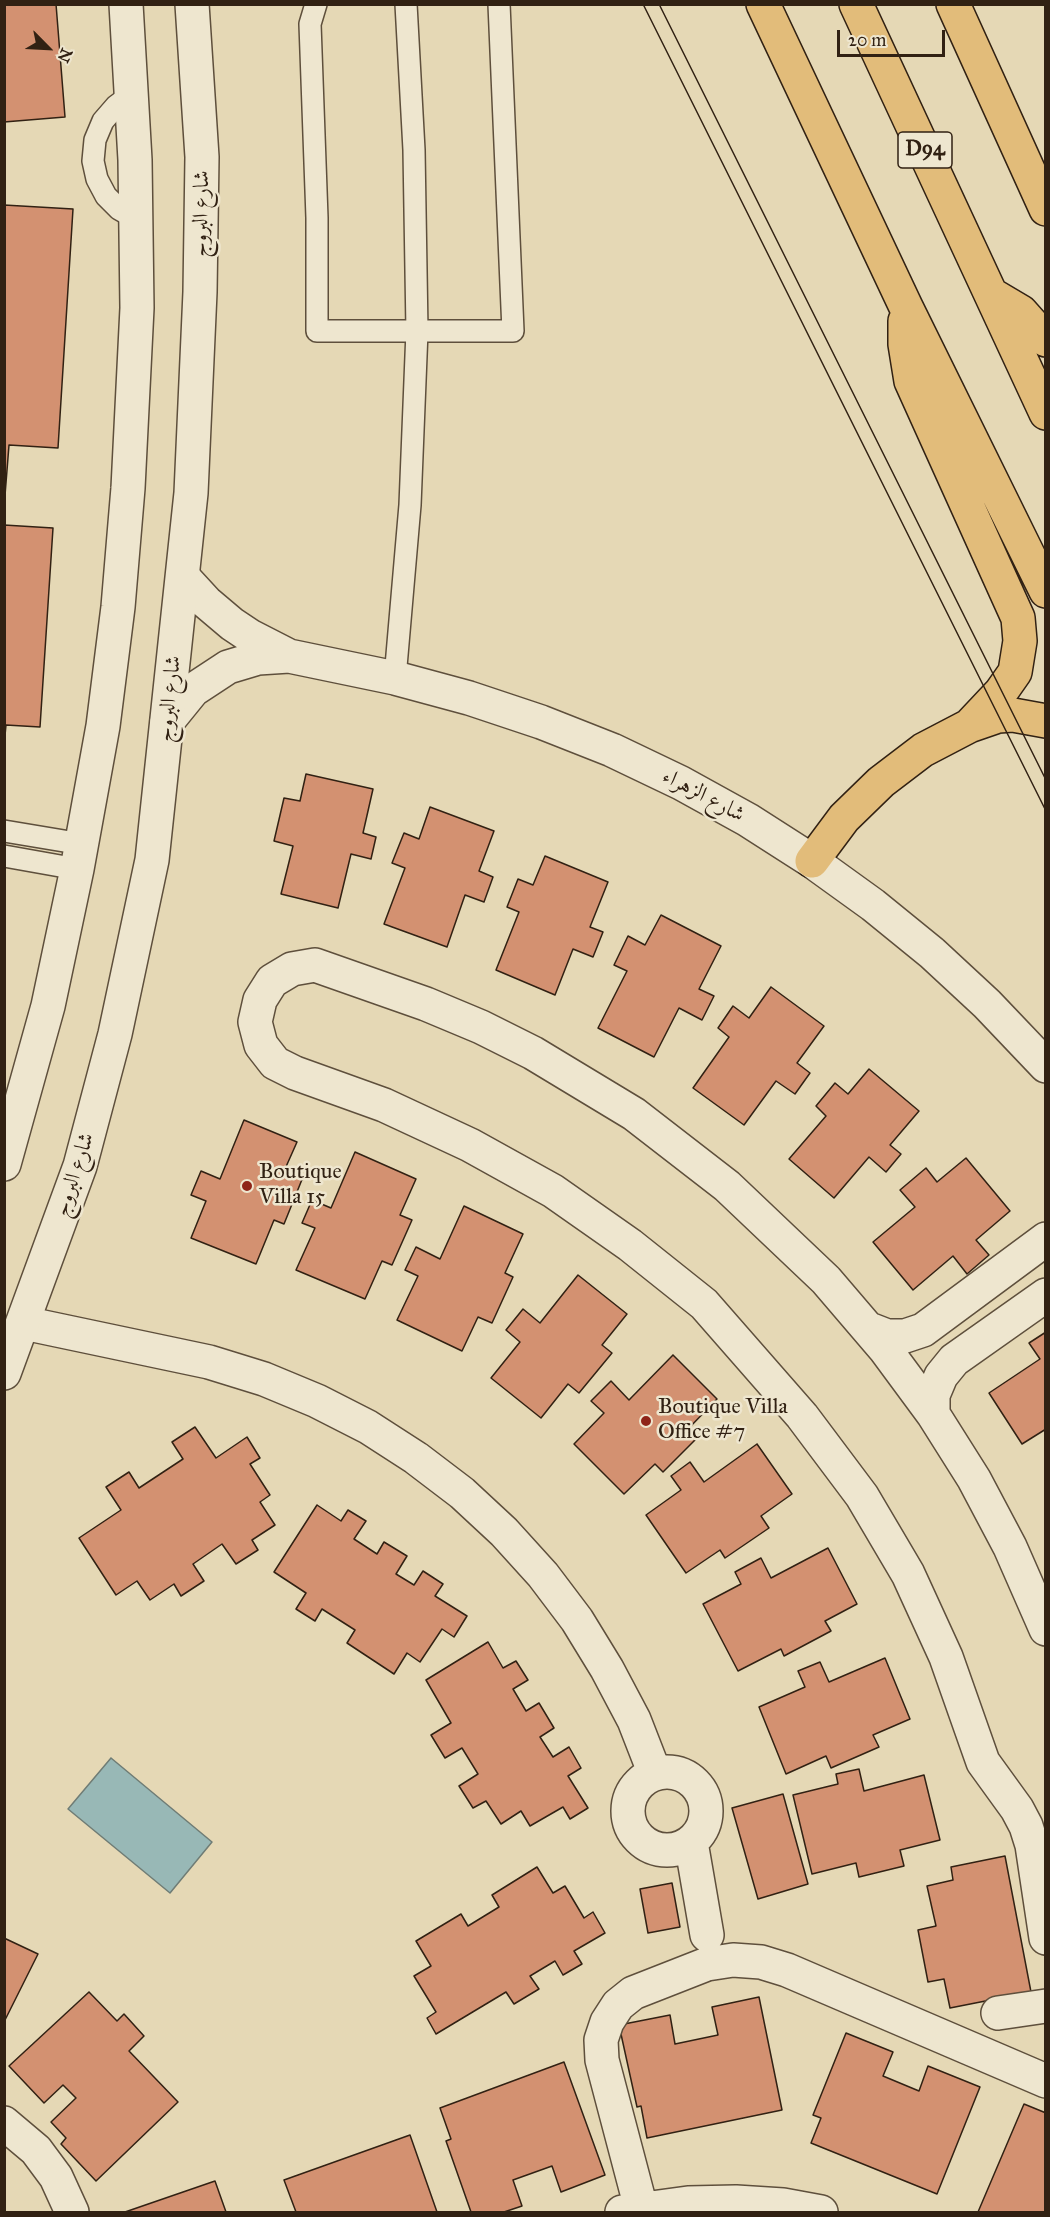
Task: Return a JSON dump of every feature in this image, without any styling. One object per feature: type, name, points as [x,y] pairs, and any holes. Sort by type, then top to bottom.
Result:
[{"type":"main road","points":[[763,4],[906,307],[1046,591]]},
{"type":"main road","name":"D94","points":[[856,4],[994,296],[1046,412]]},
{"type":"main road","points":[[953,4],[1046,209]]},
{"type":"main road","points":[[994,296],[1021,312],[1046,340]]},
{"type":"main road","points":[[906,307],[905,344],[911,381],[1018,618],[1020,640],[1015,672],[1001,692],[969,726]]},
{"type":"main road","points":[[812,861],[844,818],[881,782],[923,750],[969,726],[1006,716],[1046,721]]},
{"type":"street","points":[[4,1164],[48,1006],[79,856],[103,726],[120,595],[137,308],[132,94],[126,4]]},
{"type":"street","name":"شارع البروج","points":[[4,1373],[80,1166],[115,1034],[152,860],[191,493],[201,247],[202,157],[192,4]]},
{"type":"street","name":"شارع الزهراء","points":[[183,577],[206,603],[232,624],[289,656]]},
{"type":"street","name":"شارع الزهراء","points":[[168,722],[194,690],[228,667],[258,658],[289,656],[395,678],[531,718],[612,750],[690,788],[812,861],[873,905],[932,953],[987,1004],[1046,1066]]},
{"type":"street","points":[[1046,1629],[1010,1547],[974,1479],[933,1414],[869,1329],[826,1280],[727,1186],[634,1114],[533,1053],[426,1004],[315,965],[292,969],[272,981],[260,1000],[255,1022],[261,1045],[275,1063],[295,1073],[384,1105],[470,1144],[553,1191],[630,1245],[704,1305],[802,1416],[862,1496],[908,1574],[946,1657],[983,1762],[1017,1809],[1026,1826],[1032,1845],[1046,1938]]},
{"type":"street","points":[[869,1329],[887,1336],[905,1336],[922,1330],[1046,1239]]},
{"type":"street","points":[[933,1414],[933,1395],[941,1376],[954,1360],[1046,1295]]},
{"type":"street","points":[[24,1323],[209,1362],[264,1379],[317,1401],[358,1422],[416,1458],[462,1493],[504,1532],[564,1602],[607,1669],[634,1720],[655,1774]]},
{"type":"street","points":[[668,1772],[681,1774],[693,1782],[702,1793],[706,1806],[705,1820],[700,1832],[691,1842],[665,1850],[652,1846],[633,1829],[629,1816],[632,1797],[643,1780],[655,1774],[668,1772]]},
{"type":"street","points":[[691,1842],[707,1935]]},
{"type":"street","points":[[821,2212],[783,2205],[736,2202],[688,2203],[632,2210],[602,2060],[601,2040],[612,2013],[633,1993],[707,1964],[734,1960],[752,1961],[787,1970],[1046,2081]]},
{"type":"street","points":[[999,2013],[1046,2006]]},
{"type":"street","points":[[4,2124],[36,2150],[49,2168],[72,2212]]},
{"type":"lane","points":[[316,4],[310,24],[317,218],[317,331],[513,331],[499,4]]},
{"type":"lane","points":[[395,678],[410,505],[417,331],[414,150],[406,4]]},
{"type":"lane","points":[[4,831],[79,856]]},
{"type":"lane","points":[[4,856],[79,856]]},
{"type":"water","points":[[111,1758],[212,1842],[170,1893],[68,1809]]},
{"type":"building","points":[[4,4],[56,4],[65,117],[4,122]]},
{"type":"building","points":[[4,205],[73,209],[58,448],[9,445],[4,508]]},
{"type":"building","points":[[4,525],[53,528],[40,727],[6,725],[4,746]]},
{"type":"building","points":[[306,774],[373,789],[363,833],[376,837],[371,859],[351,854],[338,908],[281,894],[293,846],[274,841],[284,798],[300,801]]},
{"type":"building","points":[[430,807],[494,831],[479,871],[493,877],[484,902],[465,895],[447,947],[384,924],[405,868],[392,863],[404,833],[419,839]]},
{"type":"building","points":[[545,856],[608,882],[590,927],[603,932],[593,957],[573,949],[555,995],[496,970],[519,912],[507,907],[518,879],[533,885]]},
{"type":"building","points":[[661,915],[721,946],[699,989],[714,996],[702,1020],[679,1008],[654,1057],[598,1028],[627,971],[614,965],[628,936],[645,945]]},
{"type":"building","points":[[771,987],[824,1026],[797,1063],[810,1073],[795,1094],[776,1081],[744,1125],[693,1088],[729,1037],[718,1028],[733,1006],[749,1018]]},
{"type":"building","points":[[869,1069],[919,1111],[890,1145],[901,1154],[886,1172],[869,1157],[834,1198],[789,1159],[826,1116],[816,1106],[835,1083],[848,1094]]},
{"type":"building","points":[[244,1120],[297,1142],[285,1169],[303,1177],[284,1224],[274,1220],[256,1264],[191,1238],[206,1201],[191,1195],[201,1171],[220,1179]]},
{"type":"building","points":[[355,1152],[416,1179],[400,1215],[412,1220],[392,1265],[382,1261],[365,1299],[296,1270],[315,1228],[302,1223],[312,1200],[331,1208]]},
{"type":"building","points":[[966,1158],[1010,1211],[976,1240],[989,1255],[967,1274],[953,1256],[913,1290],[873,1242],[915,1207],[900,1190],[926,1168],[937,1182]]},
{"type":"building","points":[[464,1206],[523,1234],[505,1273],[513,1277],[492,1323],[478,1317],[462,1351],[397,1320],[418,1276],[405,1270],[416,1247],[440,1259]]},
{"type":"building","points":[[578,1275],[627,1314],[602,1345],[612,1353],[579,1393],[568,1384],[541,1418],[491,1378],[520,1342],[506,1330],[523,1309],[540,1323]]},
{"type":"building","points":[[1046,1332],[1046,1429],[1022,1444],[989,1393],[1040,1359],[1029,1343]]},
{"type":"building","name":"Boutique Villa Office #7","points":[[673,1355],[717,1399],[688,1429],[697,1438],[663,1472],[655,1464],[624,1494],[574,1444],[604,1413],[591,1401],[611,1381],[629,1400]]},
{"type":"building","points":[[195,1427],[216,1458],[247,1437],[260,1458],[250,1464],[270,1495],[260,1502],[275,1525],[252,1540],[258,1550],[236,1564],[222,1544],[193,1564],[204,1581],[181,1596],[174,1584],[150,1600],[137,1581],[116,1595],[79,1538],[121,1510],[106,1487],[129,1472],[139,1488],[183,1459],[172,1442]]},
{"type":"building","points":[[757,1444],[792,1494],[761,1516],[769,1528],[725,1558],[720,1550],[686,1573],[646,1515],[681,1490],[671,1476],[690,1462],[704,1482]]},
{"type":"building","points":[[317,1505],[341,1521],[348,1510],[366,1521],[354,1539],[377,1554],[384,1542],[407,1556],[396,1574],[414,1585],[423,1571],[443,1584],[435,1596],[467,1616],[454,1637],[442,1629],[420,1662],[407,1653],[394,1674],[347,1643],[355,1630],[322,1609],[315,1621],[296,1609],[306,1593],[274,1572]]},
{"type":"building","points":[[828,1548],[857,1604],[825,1621],[831,1631],[784,1656],[781,1649],[738,1671],[703,1604],[741,1584],[735,1572],[761,1558],[771,1578]]},
{"type":"building","points":[[488,1642],[503,1668],[516,1661],[528,1680],[513,1689],[526,1711],[539,1703],[554,1728],[540,1737],[553,1757],[569,1747],[581,1768],[568,1776],[588,1808],[570,1819],[563,1807],[530,1826],[521,1811],[501,1824],[486,1801],[473,1808],[459,1786],[478,1774],[462,1748],[445,1758],[431,1735],[451,1723],[426,1680]]},
{"type":"building","points":[[885,1658],[910,1719],[873,1735],[879,1747],[831,1768],[826,1756],[786,1774],[759,1707],[805,1687],[798,1671],[820,1662],[829,1682]]},
{"type":"building","points":[[859,1769],[864,1791],[924,1775],[940,1840],[900,1850],[904,1866],[859,1877],[856,1863],[812,1874],[793,1795],[838,1784],[836,1774]]},
{"type":"building","points":[[783,1794],[808,1884],[758,1899],[732,1808]]},
{"type":"building","points":[[1005,1856],[1031,1992],[950,2008],[944,1979],[928,1982],[918,1930],[936,1926],[927,1886],[953,1880],[951,1867]]},
{"type":"building","points":[[537,1867],[553,1893],[565,1886],[584,1918],[593,1912],[605,1933],[574,1951],[582,1964],[563,1975],[555,1961],[530,1976],[539,1989],[514,2004],[506,1992],[436,2034],[427,2018],[436,2012],[414,1976],[431,1966],[416,1941],[461,1914],[468,1926],[499,1907],[492,1895]]},
{"type":"building","points":[[672,1883],[680,1927],[648,1933],[640,1889]]},
{"type":"building","points":[[4,1938],[38,1954],[4,2022]]},
{"type":"building","points":[[89,1992],[117,2021],[124,2014],[144,2036],[129,2051],[178,2102],[96,2181],[61,2144],[66,2138],[51,2122],[76,2098],[63,2085],[44,2103],[9,2066]]},
{"type":"building","points":[[759,1997],[782,2110],[647,2138],[641,2106],[637,2107],[619,2025],[670,2015],[675,2044],[718,2035],[712,2007]]},
{"type":"building","points":[[846,2033],[893,2052],[883,2076],[919,2091],[928,2066],[980,2087],[937,2194],[811,2143],[821,2118],[813,2115]]},
{"type":"building","points":[[564,2062],[605,2175],[561,2192],[552,2166],[513,2180],[522,2206],[504,2212],[471,2212],[446,2141],[451,2139],[440,2108]]},
{"type":"building","points":[[1024,2104],[1046,2113],[1046,2212],[978,2212]]},
{"type":"building","points":[[410,2135],[437,2212],[296,2212],[284,2180]]},
{"type":"building","points":[[215,2181],[226,2212],[125,2212]]},
{"type":"tram line","points":[[643,4],[1046,811]]},
{"type":"tram line","points":[[659,4],[1046,780]]},
{"type":"place","name":"Boutique Villa 15","points":[[247,1186]]},
{"type":"place","name":"Boutique Villa Office #7","points":[[646,1421]]}]
